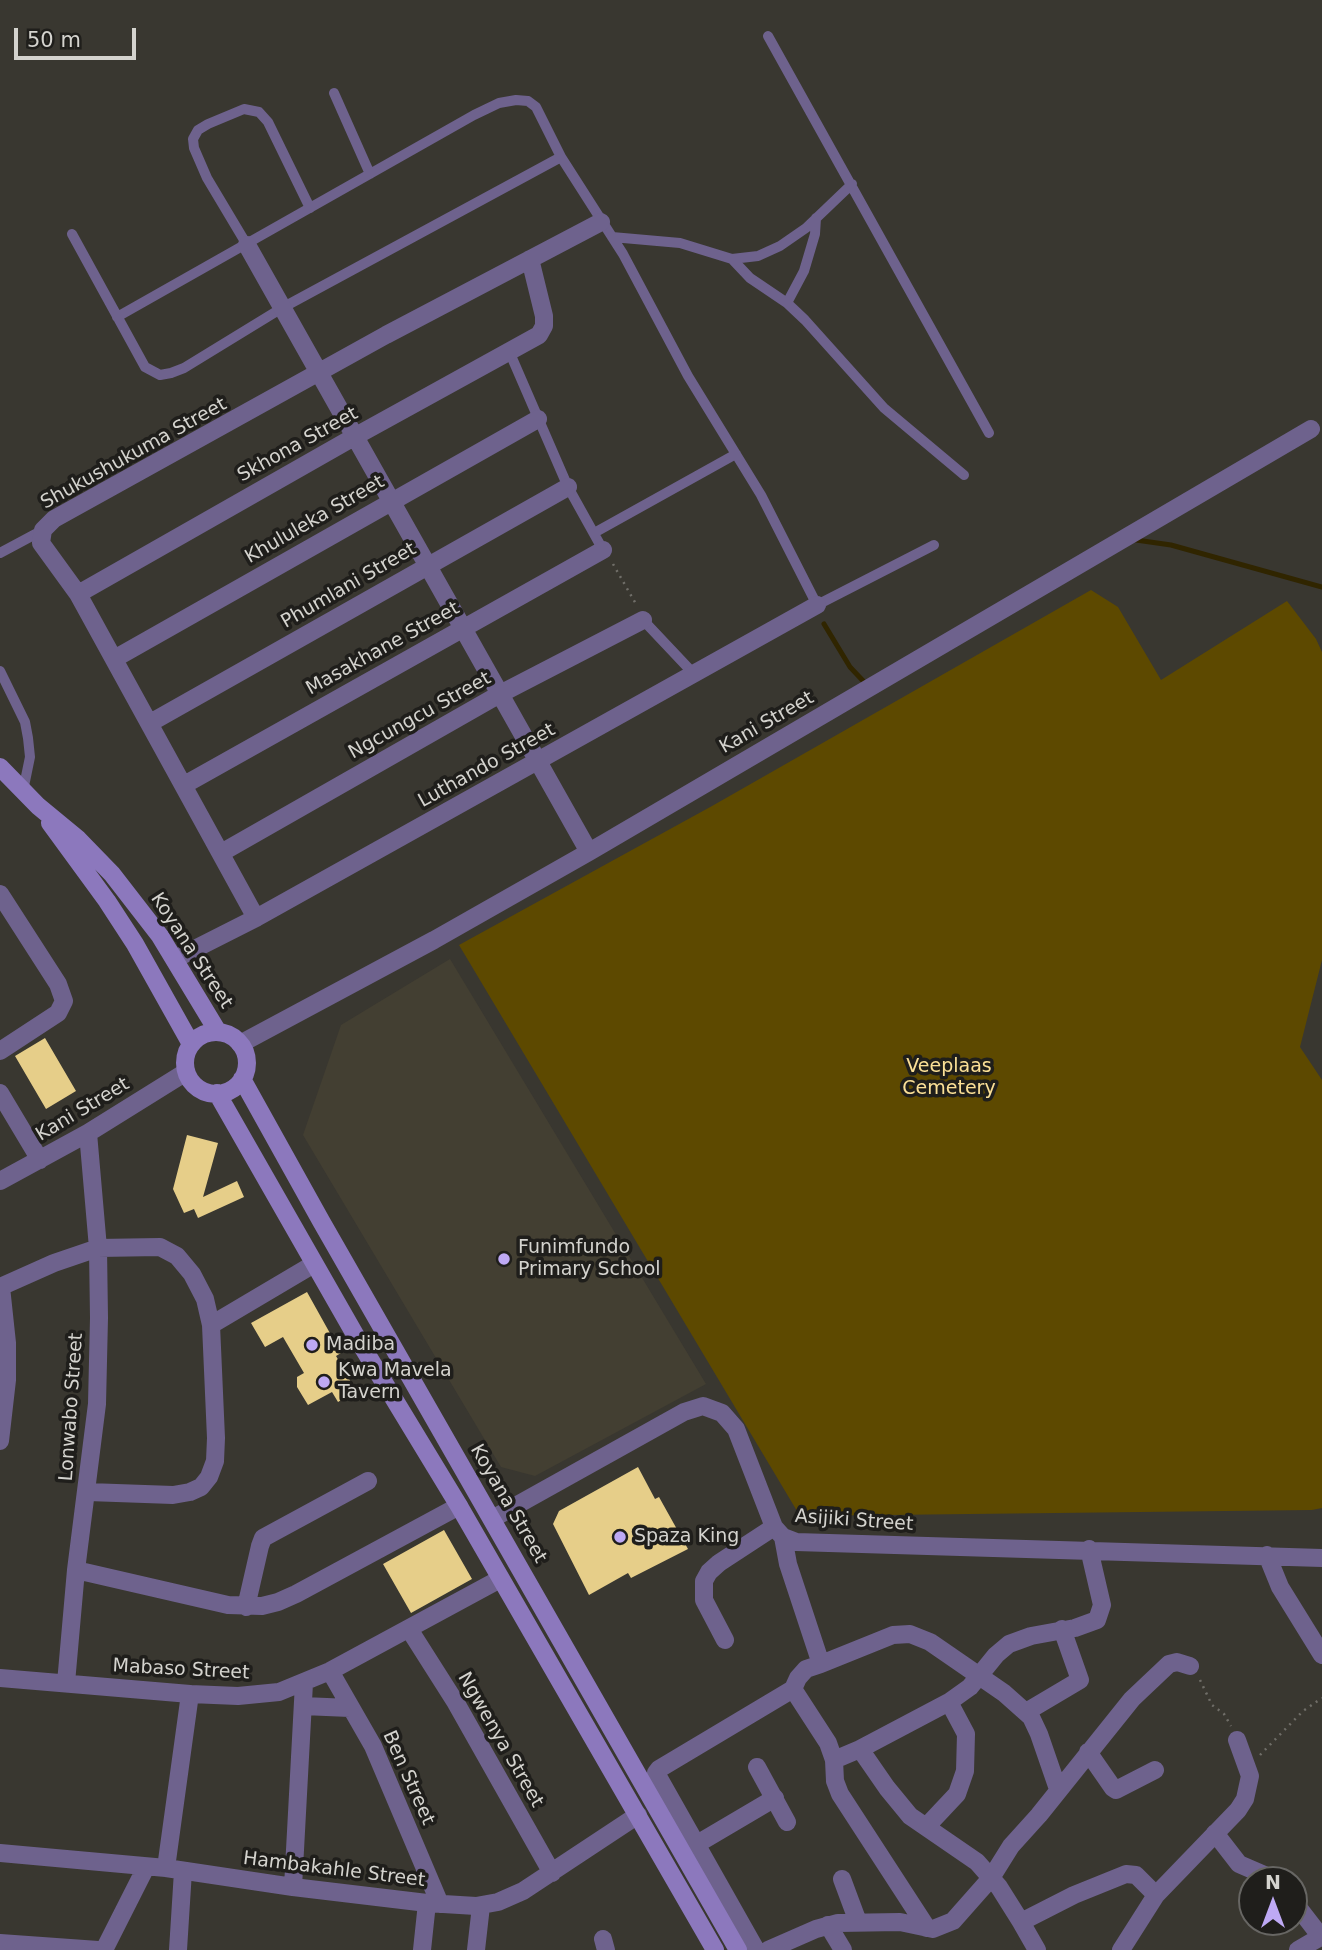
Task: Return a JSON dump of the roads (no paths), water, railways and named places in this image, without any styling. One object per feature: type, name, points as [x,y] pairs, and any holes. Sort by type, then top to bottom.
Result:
[{"type":"main road","name":"Koyana Street","points":[[0,767],[112,874],[160,936],[218,1032]]},
{"type":"main road","name":"Koyana Street","points":[[38,806],[135,944],[191,1044]]},
{"type":"main road","points":[[208,1033],[229,1034],[240,1044],[247,1058],[247,1069],[242,1079],[226,1092],[217,1093],[198,1088],[186,1072],[187,1053],[191,1044],[208,1033]]},
{"type":"main road","name":"Koyana Street","points":[[242,1079],[738,1950]]},
{"type":"main road","points":[[217,1093],[715,1950]]},
{"type":"street","name":"Shukushukuma Street","points":[[256,918],[78,594],[41,543],[43,530],[54,519],[319,375],[386,335],[601,222]]},
{"type":"street","points":[[247,245],[589,852]]},
{"type":"street","name":"Skhona Street","points":[[78,594],[540,335],[544,316],[530,259]]},
{"type":"street","name":"Khululeka Street","points":[[114,659],[538,419]]},
{"type":"street","name":"Kani Street","points":[[240,1044],[376,972],[589,852],[1311,429]]},
{"type":"street","name":"Phumlani Street","points":[[150,723],[568,487]]},
{"type":"street","name":"Masakhane Street","points":[[184,785],[603,550]]},
{"type":"street","name":"Luthando Street","points":[[175,959],[256,918],[817,605]]},
{"type":"street","name":"Ngcungcu Street","points":[[221,853],[500,694],[643,620]]},
{"type":"street","points":[[0,894],[58,984],[64,1001],[58,1013],[0,1051]]},
{"type":"street","name":"Kani Street","points":[[0,1181],[88,1133],[186,1072]]},
{"type":"street","points":[[0,1093],[40,1160]]},
{"type":"street","name":"Lonwabo Street","points":[[66,1683],[76,1570],[88,1492],[97,1404],[98,1248],[88,1133]]},
{"type":"street","points":[[0,1441],[7,1380],[6,1318],[0,1287],[54,1263],[98,1248],[160,1247],[177,1256],[192,1274],[205,1299],[211,1325],[216,1438],[215,1461],[209,1477],[201,1488],[173,1495],[88,1492]]},
{"type":"street","points":[[211,1325],[314,1264]]},
{"type":"street","name":"Asijiki Street","points":[[492,1519],[684,1412],[703,1406],[722,1413],[736,1429],[779,1532],[796,1542],[1322,1558]]},
{"type":"street","points":[[246,1607],[263,1538],[368,1481]]},
{"type":"street","points":[[76,1570],[228,1605],[246,1607],[278,1602],[459,1506]]},
{"type":"street","points":[[725,1640],[704,1600],[704,1581],[719,1563],[779,1532],[821,1664]]},
{"type":"street","points":[[834,1760],[948,1702],[980,1677],[996,1655],[1009,1644],[1097,1619],[1102,1605],[1089,1549]]},
{"type":"street","points":[[1266,1555],[1280,1587],[1322,1655]]},
{"type":"street","name":"Mabaso Street","points":[[0,1678],[190,1694],[261,1695],[304,1684],[500,1579]]},
{"type":"street","name":"Ngwenya Street","points":[[409,1629],[456,1703],[552,1873]]},
{"type":"street","points":[[1026,1712],[1080,1680],[1062,1629]]},
{"type":"street","points":[[757,1950],[657,1771],[793,1689],[806,1669],[884,1638],[910,1634],[930,1642],[1026,1712],[1039,1734],[1058,1789]]},
{"type":"street","points":[[768,1950],[828,1926],[858,1922],[900,1922],[927,1928],[942,1927],[953,1921],[991,1878],[1003,1856],[1132,1699],[1169,1664],[1177,1662],[1190,1666]]},
{"type":"street","name":"Ben Street","points":[[330,1671],[382,1764],[433,1904]]},
{"type":"street","points":[[293,1888],[304,1684]]},
{"type":"street","points":[[793,1689],[818,1726],[834,1760],[835,1781],[840,1794],[927,1928]]},
{"type":"street","points":[[177,1950],[174,1869],[190,1694]]},
{"type":"street","points":[[926,1827],[957,1794],[965,1771],[966,1734],[948,1702]]},
{"type":"street","points":[[303,1706],[350,1708]]},
{"type":"street","points":[[1121,1950],[1156,1895],[1238,1810],[1245,1799],[1248,1767],[1237,1740]]},
{"type":"street","points":[[860,1749],[910,1816],[962,1851],[991,1878],[1037,1950]]},
{"type":"street","points":[[1088,1752],[1116,1790],[1155,1770]]},
{"type":"street","points":[[757,1767],[788,1822]]},
{"type":"street","points":[[697,1844],[775,1798]]},
{"type":"street","name":"Hambakahle Street","points":[[0,1853],[174,1869],[293,1888],[433,1904],[481,1906],[511,1897],[638,1815]]},
{"type":"street","points":[[1214,1833],[1239,1864],[1244,1866]]},
{"type":"street","points":[[104,1950],[146,1867]]},
{"type":"street","points":[[1021,1922],[1073,1895],[1126,1874],[1136,1875],[1156,1895]]},
{"type":"street","points":[[842,1879],[858,1922]]},
{"type":"street","points":[[422,1950],[433,1904]]},
{"type":"street","points":[[476,1950],[481,1906]]},
{"type":"street","points":[[828,1926],[843,1950]]},
{"type":"street","points":[[0,1943],[20,1948],[98,1950]]},
{"type":"lane","points":[[768,36],[989,433]]},
{"type":"lane","points":[[334,93],[370,174]]},
{"type":"lane","points":[[117,317],[474,114],[499,103],[528,101],[537,107],[561,157],[612,237],[688,376],[783,536],[817,605],[934,545]]},
{"type":"lane","points":[[247,245],[207,178],[194,148],[193,139],[198,130],[208,124],[244,109],[259,112],[268,122],[310,208]]},
{"type":"lane","points":[[72,234],[145,367],[160,375],[184,368],[282,308],[561,157]]},
{"type":"lane","points":[[612,237],[680,243],[732,259],[758,256],[780,246],[816,218],[852,184]]},
{"type":"lane","points":[[787,303],[804,271],[815,234],[816,218]]},
{"type":"lane","points":[[732,259],[750,278],[787,303],[805,320],[884,408],[964,475]]},
{"type":"lane","points":[[509,351],[568,487],[603,550]]},
{"type":"lane","points":[[594,533],[736,454]]},
{"type":"lane","points":[[0,553],[43,530]]},
{"type":"lane","points":[[643,620],[692,673]]},
{"type":"lane","points":[[0,671],[25,722],[30,757],[23,791]]},
{"type":"waterway","points":[[1136,540],[1171,545],[1322,587]]},
{"type":"waterway","points":[[824,624],[850,667],[866,684]]},
{"type":"place","name":"Funimfundo Primary School","points":[[504,1259]]},
{"type":"place","name":"Madiba","points":[[312,1345]]},
{"type":"place","name":"Kwa Mavela Tavern","points":[[324,1382]]},
{"type":"place","name":"Spaza King","points":[[620,1537]]},
{"type":"park label","name":"Veeplaas Cemetery","points":[[949,1078]]}]
